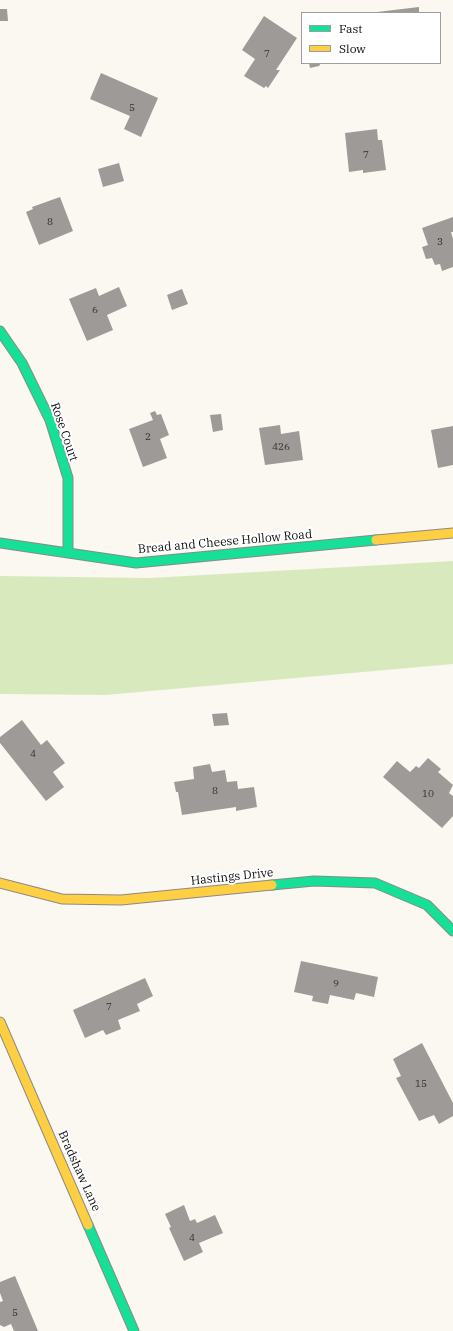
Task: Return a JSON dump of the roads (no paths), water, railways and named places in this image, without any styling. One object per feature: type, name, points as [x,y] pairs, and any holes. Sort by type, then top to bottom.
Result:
[{"type":"street","name":"Rose Court","points":[[0,331],[22,363],[50,420],[68,478],[68,552]]},
{"type":"street","name":"Bread and Cheese Hollow Road","points":[[0,543],[136,563],[453,533]]},
{"type":"street","name":"Hastings Drive","points":[[0,883],[62,899],[121,900],[314,881],[375,883],[427,905],[453,931]]},
{"type":"street","name":"Bradshaw Lane","points":[[0,1022],[134,1331]]}]
